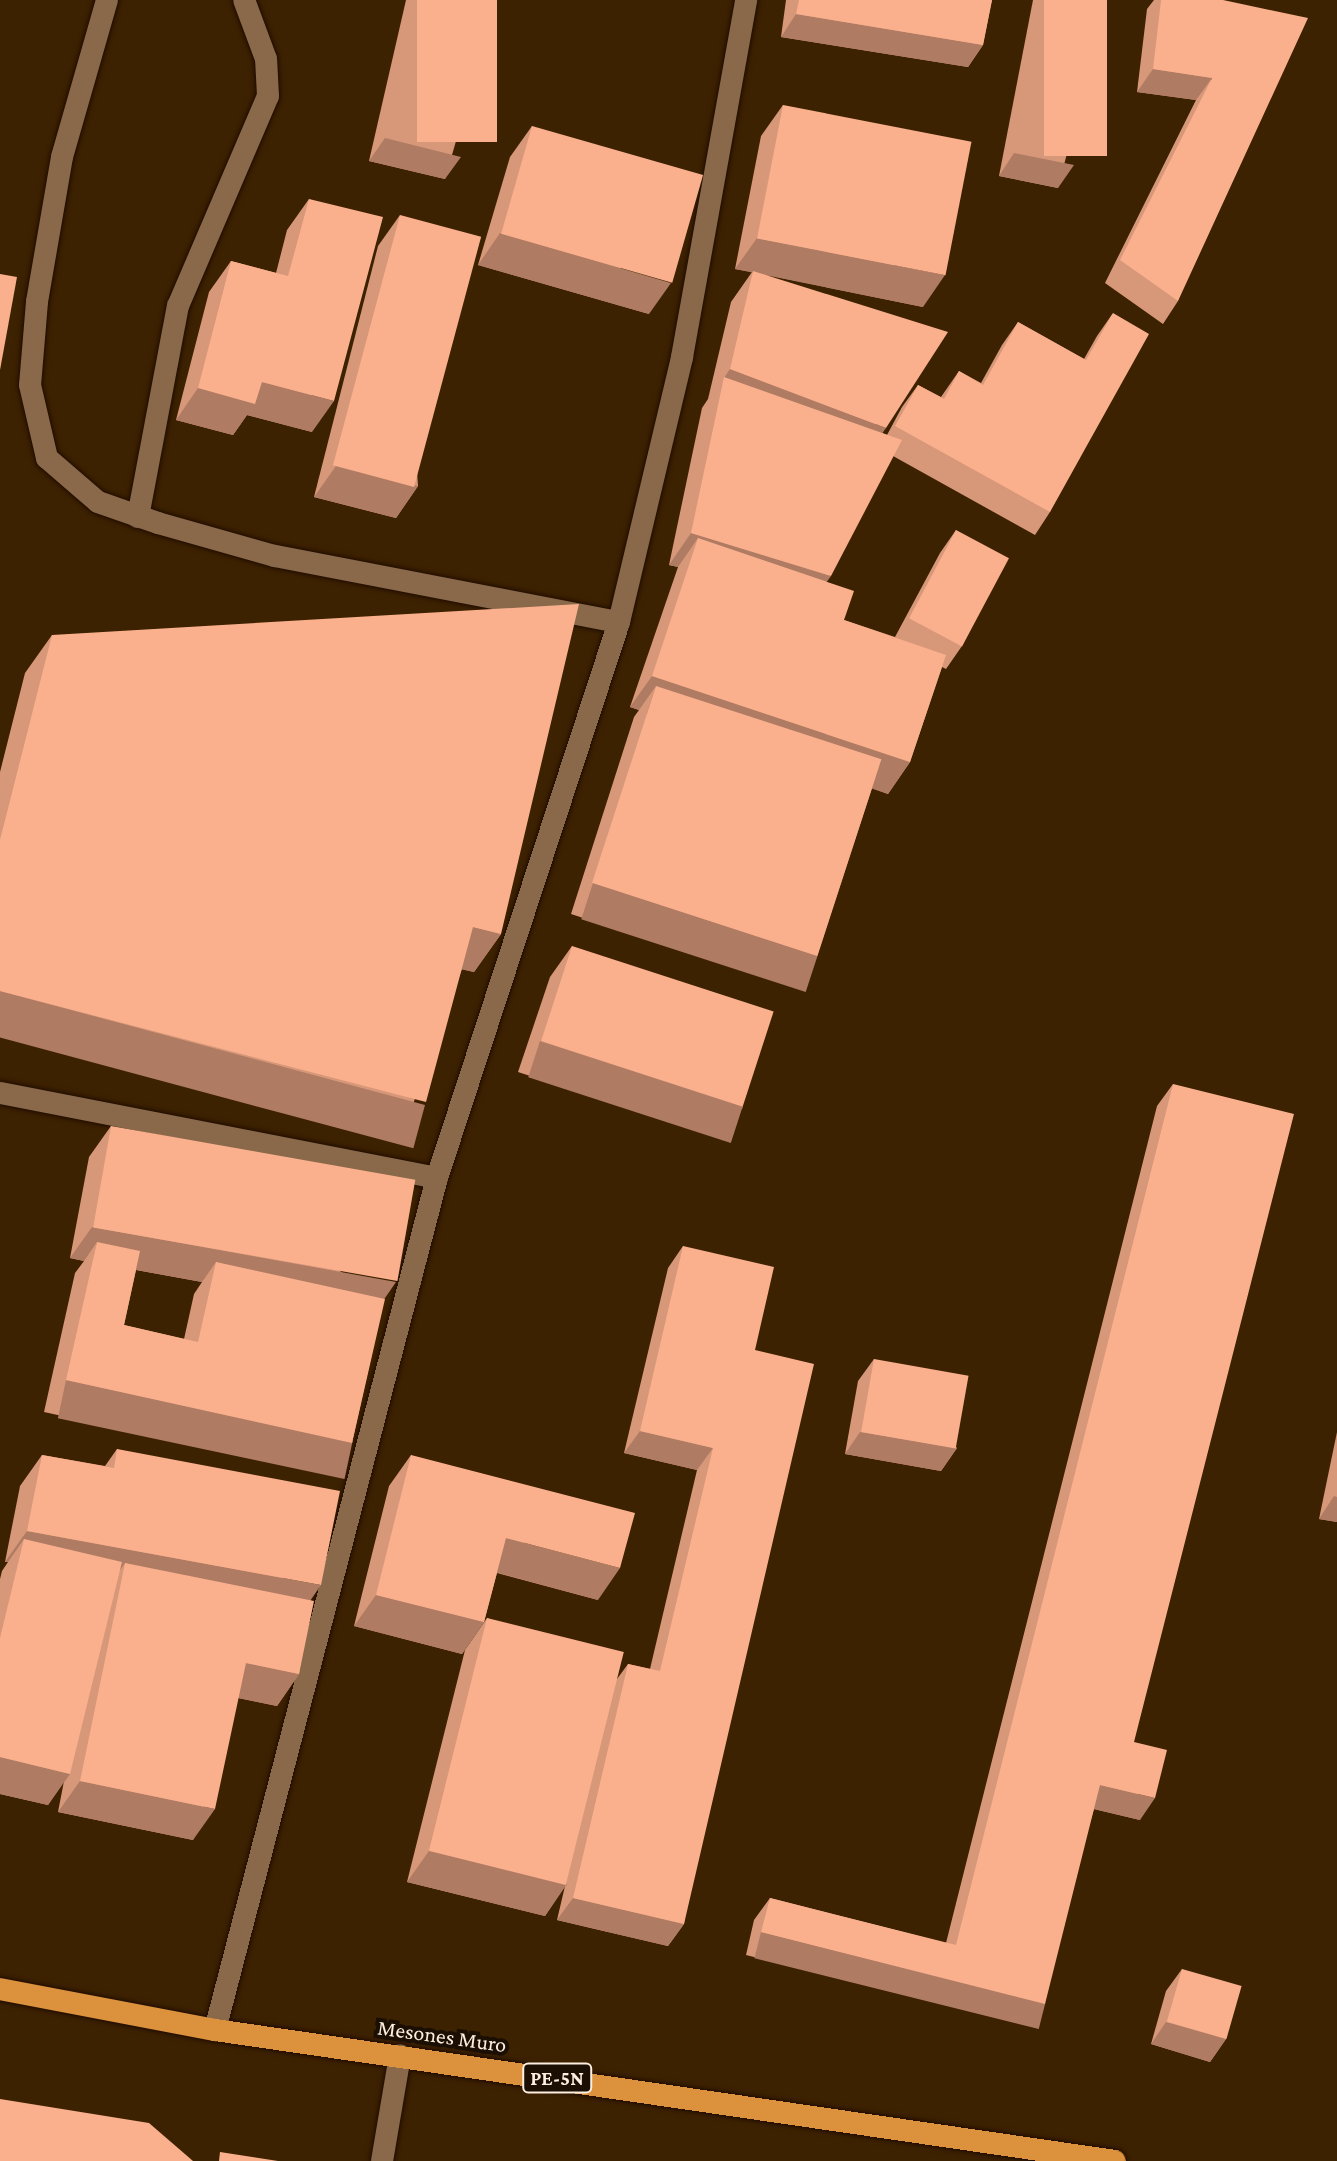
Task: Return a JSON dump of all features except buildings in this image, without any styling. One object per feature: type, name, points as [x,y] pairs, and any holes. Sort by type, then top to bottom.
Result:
[{"type":"highway","name":"Mesones Muro","points":[[0,1989],[215,2030],[1011,2141],[1115,2161]]},
{"type":"street","points":[[107,0],[62,157],[30,385],[47,458],[98,502],[138,517],[275,556],[619,622]]},
{"type":"street","points":[[138,517],[178,306],[268,96],[266,59],[244,0]]},
{"type":"street","points":[[215,2030],[437,1178],[619,622],[682,357],[746,0]]},
{"type":"street","points":[[0,1093],[437,1178]]},
{"type":"street","points":[[382,2161],[400,2056]]},
{"type":"street","points":[[999,2161],[1011,2141]]}]
